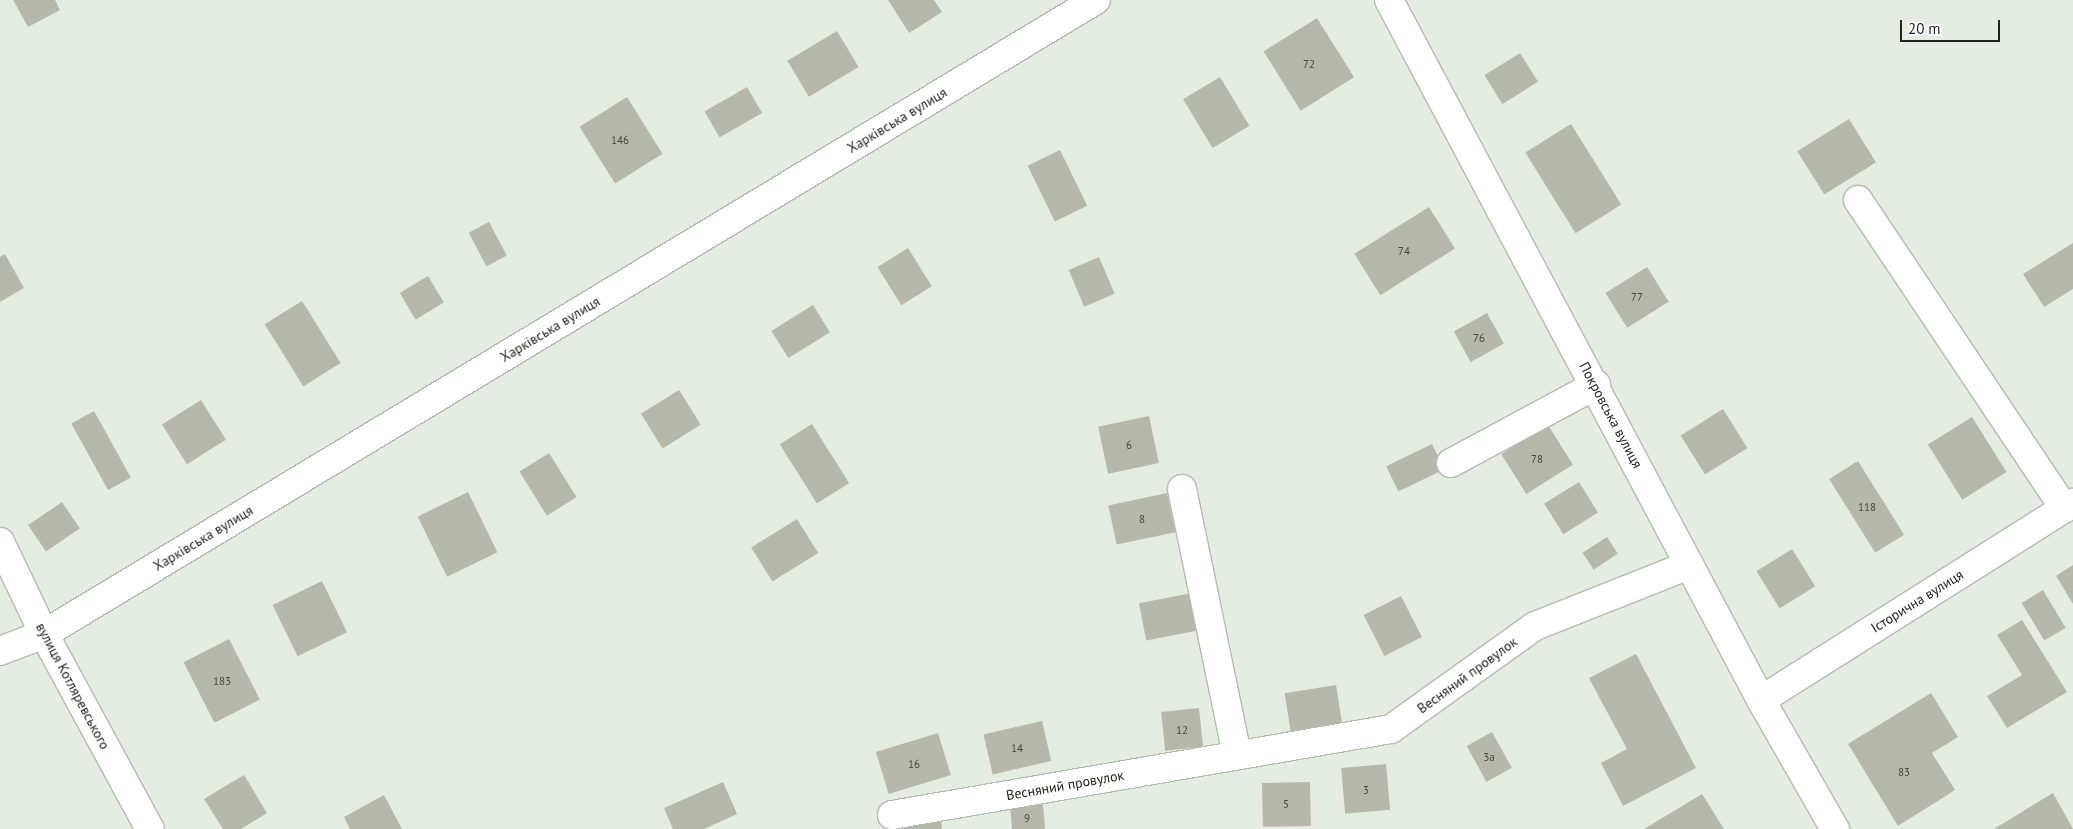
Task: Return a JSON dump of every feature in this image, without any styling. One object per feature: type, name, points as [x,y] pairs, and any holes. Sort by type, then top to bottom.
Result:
[{"type":"street","name":"Харківська вулиця","points":[[0,651],[44,634],[1096,0]]},
{"type":"street","name":"Покровська вулиця","points":[[1389,0],[1596,385],[1761,700],[1835,829]]},
{"type":"street","points":[[1858,200],[2068,506]]},
{"type":"street","points":[[1451,463],[1596,385]]},
{"type":"street","points":[[1182,489],[1237,755]]},
{"type":"street","name":"Історична вулиця","points":[[1761,700],[2068,506]]},
{"type":"street","name":"вулиця Котляревського","points":[[0,542],[44,634],[150,829]]},
{"type":"street","name":"Весняний провулок","points":[[892,815],[1392,729],[1535,626],[1689,565]]},
{"type":"building","points":[[13,0],[55,0],[60,10],[28,27]]},
{"type":"building","points":[[888,0],[934,0],[942,12],[909,33]]},
{"type":"building","points":[[1317,18],[1354,77],[1301,111],[1264,51]]},
{"type":"building","points":[[837,31],[859,67],[809,97],[787,61]]},
{"type":"building","points":[[1520,53],[1538,82],[1502,104],[1484,75]]},
{"type":"building","points":[[1220,77],[1249,126],[1212,148],[1183,99]]},
{"type":"building","points":[[747,87],[762,113],[720,137],[705,112]]},
{"type":"building","points":[[627,97],[663,154],[615,183],[580,127]]},
{"type":"building","points":[[1849,119],[1876,162],[1824,195],[1797,151]]},
{"type":"building","points":[[1571,124],[1621,205],[1576,233],[1525,153]]},
{"type":"building","points":[[1060,150],[1087,206],[1055,222],[1028,166]]},
{"type":"building","points":[[1429,207],[1455,249],[1380,295],[1354,254]]},
{"type":"building","points":[[489,222],[507,256],[487,266],[469,233]]},
{"type":"building","points":[[2073,243],[2073,289],[2044,307],[2023,274]]},
{"type":"building","points":[[908,248],[932,286],[901,305],[877,267]]},
{"type":"building","points":[[5,254],[24,288],[0,302],[0,257]]},
{"type":"building","points":[[1099,257],[1115,294],[1084,307],[1069,270]]},
{"type":"building","points":[[1647,267],[1669,302],[1627,328],[1605,293]]},
{"type":"building","points":[[428,276],[444,303],[416,320],[400,293]]},
{"type":"building","points":[[302,301],[341,363],[303,386],[265,324]]},
{"type":"building","points":[[813,305],[830,332],[788,358],[771,331]]},
{"type":"building","points":[[1487,313],[1504,344],[1471,362],[1454,331]]},
{"type":"building","points":[[679,390],[701,425],[663,449],[641,414]]},
{"type":"building","points":[[201,400],[226,440],[187,464],[162,424]]},
{"type":"building","points":[[1723,409],[1747,448],[1705,475],[1681,435]]},
{"type":"building","points":[[94,411],[131,477],[108,490],[71,424]]},
{"type":"building","points":[[1149,416],[1159,463],[1108,474],[1098,427]]},
{"type":"building","points":[[1972,417],[2006,472],[1962,500],[1928,445]]},
{"type":"building","points":[[812,424],[849,483],[817,504],[780,444]]},
{"type":"building","points":[[1548,425],[1573,465],[1526,494],[1501,454]]},
{"type":"building","points":[[1432,444],[1444,469],[1398,492],[1386,466]]},
{"type":"building","points":[[549,453],[577,497],[547,516],[519,472]]},
{"type":"building","points":[[1858,461],[1904,535],[1875,553],[1829,479]]},
{"type":"building","points":[[1579,482],[1598,513],[1563,534],[1544,504]]},
{"type":"building","points":[[468,492],[497,552],[447,577],[418,517]]},
{"type":"building","points":[[1167,493],[1175,532],[1117,545],[1108,505]]},
{"type":"building","points":[[62,502],[80,529],[46,551],[28,525]]},
{"type":"building","points":[[797,519],[818,553],[772,582],[751,548]]},
{"type":"building","points":[[1607,537],[1618,554],[1594,570],[1583,553]]},
{"type":"building","points":[[1792,549],[1815,586],[1780,609],[1756,571]]},
{"type":"building","points":[[2073,565],[2073,604],[2056,576]]},
{"type":"building","points":[[322,581],[347,632],[298,656],[273,605]]},
{"type":"building","points":[[2043,590],[2066,628],[2044,641],[2022,603]]},
{"type":"building","points":[[1192,593],[1199,630],[1146,641],[1139,603]]},
{"type":"building","points":[[1401,596],[1422,637],[1384,656],[1364,615]]},
{"type":"building","points":[[2022,620],[2067,692],[2007,728],[1987,696],[2022,675],[1997,635]]},
{"type":"building","points":[[229,639],[260,700],[214,723],[184,662]]},
{"type":"building","points":[[1636,654],[1696,768],[1623,806],[1601,763],[1627,749],[1589,678]]},
{"type":"building","points":[[1336,685],[1342,724],[1291,732],[1285,693]]},
{"type":"building","points":[[1931,693],[1958,737],[1932,753],[1955,790],[1898,826],[1848,744]]},
{"type":"building","points":[[1199,708],[1203,747],[1165,751],[1161,712]]},
{"type":"building","points":[[1042,721],[1051,761],[993,774],[984,734]]},
{"type":"building","points":[[1492,732],[1512,768],[1487,782],[1467,746]]},
{"type":"building","points":[[938,733],[951,775],[889,794],[876,752]]},
{"type":"building","points":[[1386,764],[1390,810],[1345,814],[1341,768]]},
{"type":"building","points":[[244,775],[267,813],[241,829],[223,829],[204,799]]},
{"type":"building","points":[[723,782],[737,814],[704,829],[673,829],[664,808]]},
{"type":"building","points":[[1310,782],[1311,826],[1263,827],[1262,783]]},
{"type":"building","points":[[2053,793],[2073,829],[1994,829]]},
{"type":"building","points":[[1702,794],[1724,829],[1644,829]]},
{"type":"building","points":[[384,795],[402,829],[350,829],[344,817]]},
{"type":"building","points":[[1043,804],[1045,829],[1012,829],[1010,807]]},
{"type":"building","points":[[941,820],[942,829],[904,829],[903,823]]}]
